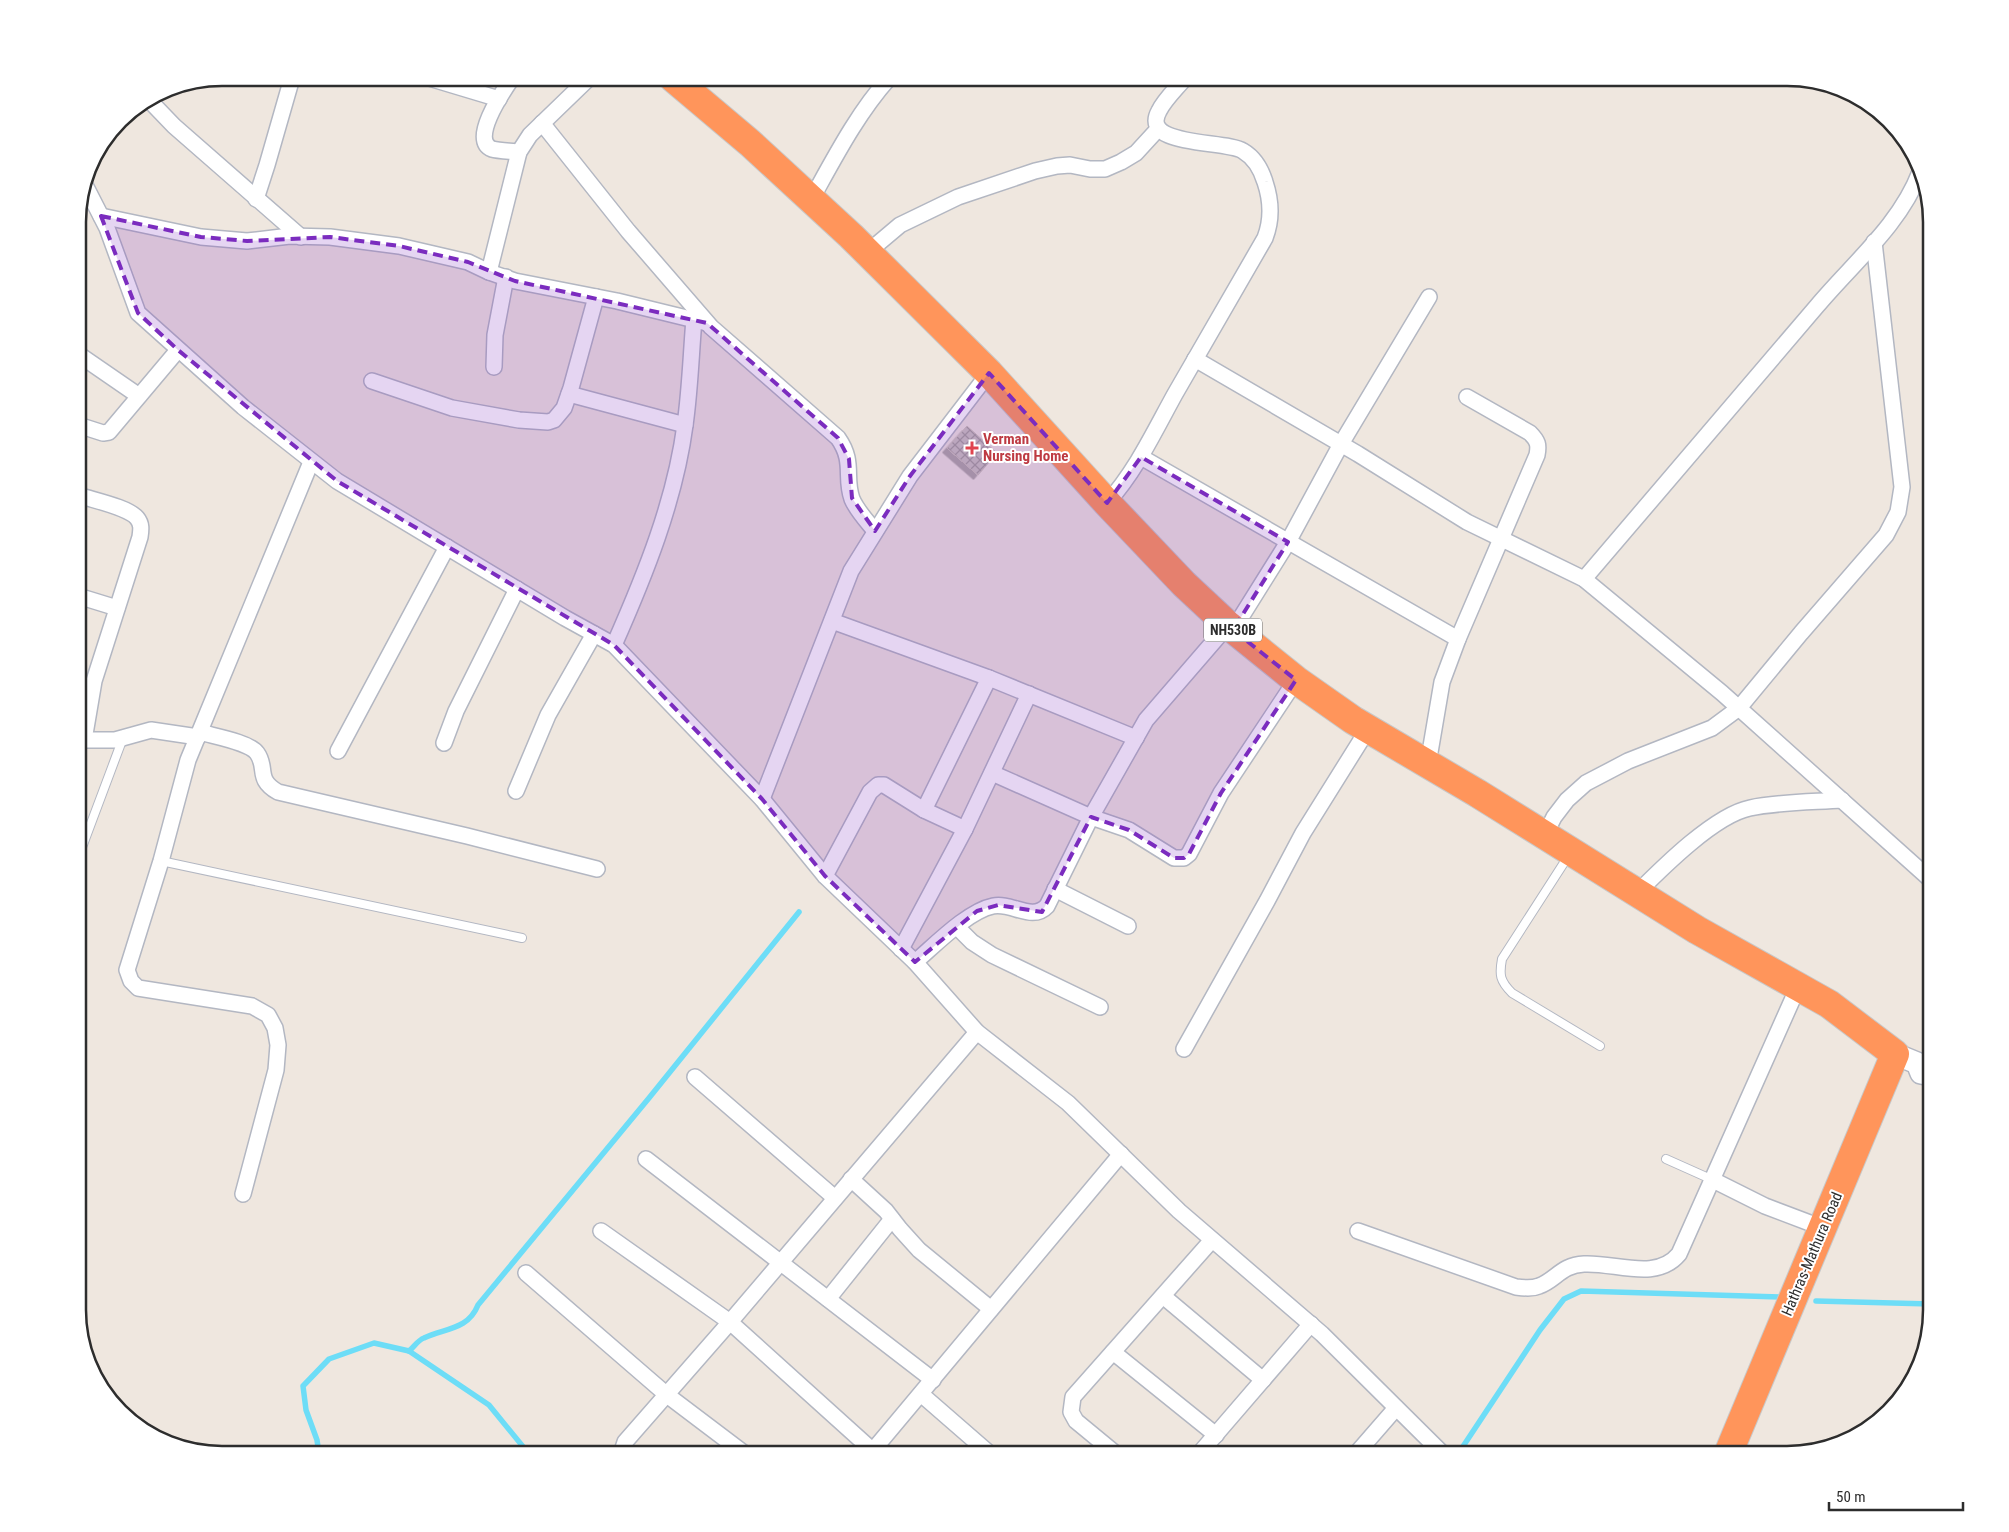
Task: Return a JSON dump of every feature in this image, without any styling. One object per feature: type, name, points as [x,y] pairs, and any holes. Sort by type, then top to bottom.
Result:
[{"type":"highway","name":"NH530B","points":[[687,86],[868,252],[989,373],[1107,504],[1184,584],[1231,628],[1296,680],[1368,728],[1638,892],[1696,930],[1829,1004],[1919,1062]]},
{"type":"highway","name":"Hathras-Mathura Road","points":[[1731,1446],[1823,1228],[1919,1062]]},
{"type":"street","points":[[256,198],[268,165],[290,86]]},
{"type":"street","points":[[456,86],[499,99]]},
{"type":"street","points":[[507,86],[484,129],[483,138],[486,145],[492,149],[519,152]]},
{"type":"street","points":[[490,272],[519,152],[530,135],[581,86]]},
{"type":"street","points":[[811,200],[847,134],[871,98],[882,86]]},
{"type":"street","points":[[1107,504],[1123,486],[1141,457],[1265,238],[1269,227],[1270,210],[1267,189],[1261,170],[1253,158],[1242,150],[1230,145],[1178,138],[1163,133],[1158,129],[1156,121],[1158,112],[1179,86]]},
{"type":"street","points":[[153,104],[174,126],[301,237]]},
{"type":"street","points":[[542,123],[700,321],[838,438],[848,460],[852,498],[858,510],[875,531]]},
{"type":"street","points":[[868,252],[900,226],[958,197],[1035,171],[1057,166],[1070,165],[1090,169],[1105,169],[1136,153],[1158,129]]},
{"type":"street","points":[[1584,579],[1823,299],[1892,223],[1917,181]]},
{"type":"street","points":[[89,194],[101,216],[138,313],[243,407],[337,481],[614,645],[762,799],[825,876],[915,962],[976,1032],[1068,1103],[1179,1211],[1311,1324],[1434,1446]]},
{"type":"street","points":[[101,216],[201,237],[246,241],[330,237],[399,246],[468,262],[515,281],[700,321]]},
{"type":"street","points":[[1545,835],[1554,817],[1567,800],[1586,784],[1628,761],[1712,728],[1740,708],[1801,633],[1886,535],[1898,512],[1902,487],[1874,242]]},
{"type":"street","points":[[494,367],[495,335],[506,277]]},
{"type":"street","points":[[372,381],[452,408],[519,420],[548,422],[558,417],[569,394],[596,297]]},
{"type":"street","points":[[915,962],[977,911],[998,905],[1026,912],[1042,912],[1047,906],[1091,817],[1146,720],[1231,628],[1288,542],[1341,444],[1429,297]]},
{"type":"street","points":[[614,645],[647,567],[668,503],[685,425],[700,321]]},
{"type":"street","points":[[87,428],[103,433],[109,432],[178,350]]},
{"type":"street","points":[[1195,359],[1341,444],[1466,522],[1584,579],[1740,708],[1923,872]]},
{"type":"street","points":[[87,360],[139,396]]},
{"type":"street","points":[[762,799],[851,571],[910,476],[989,373]]},
{"type":"street","points":[[569,394],[685,425]]},
{"type":"street","points":[[1428,764],[1442,682],[1458,639],[1539,446],[1530,433],[1468,397]]},
{"type":"street","points":[[1141,457],[1458,639]]},
{"type":"street","points":[[243,1194],[276,1070],[278,1045],[275,1028],[268,1015],[252,1006],[177,996],[138,988],[130,981],[127,970],[161,861],[188,760],[311,462]]},
{"type":"street","points":[[87,498],[128,512],[137,518],[141,526],[140,536],[94,682],[87,713]]},
{"type":"street","points":[[338,751],[447,547]]},
{"type":"street","points":[[444,743],[456,711],[517,589]]},
{"type":"street","points":[[87,599],[117,608]]},
{"type":"street","points":[[832,621],[989,678],[1136,738]]},
{"type":"street","points":[[516,791],[548,715],[594,634]]},
{"type":"street","points":[[924,810],[989,678]]},
{"type":"street","points":[[992,773],[1091,817],[1129,830],[1174,858],[1184,858],[1189,854],[1232,776],[1296,680]]},
{"type":"street","points":[[902,949],[965,829],[1029,694]]},
{"type":"street","points":[[1184,1049],[1303,833],[1368,728]]},
{"type":"street","points":[[87,740],[115,740],[151,730],[199,734],[248,746],[257,752],[266,783],[278,792],[467,836],[596,869]]},
{"type":"street","points":[[825,876],[873,788],[878,785],[884,785],[924,810],[965,829]]},
{"type":"street","points":[[1638,892],[1675,856],[1707,830],[1730,816],[1749,808],[1842,800]]},
{"type":"street","points":[[1055,889],[1128,926]]},
{"type":"street","points":[[958,927],[972,942],[992,955],[1100,1007]]},
{"type":"street","points":[[1358,1230],[1505,1284],[1530,1288],[1539,1286],[1565,1269],[1583,1264],[1649,1269],[1659,1268],[1673,1262],[1679,1254],[1713,1180],[1798,987]]},
{"type":"street","points":[[624,1446],[625,1442],[730,1322],[976,1032]]},
{"type":"street","points":[[694,1077],[835,1198]]},
{"type":"street","points":[[878,1446],[1121,1154]]},
{"type":"street","points":[[646,1159],[933,1380]]},
{"type":"street","points":[[851,1179],[892,1219],[920,1250],[992,1309]]},
{"type":"street","points":[[1713,1180],[1765,1206],[1823,1228]]},
{"type":"street","points":[[828,1299],[892,1219]]},
{"type":"street","points":[[601,1231],[730,1322],[864,1446]]},
{"type":"street","points":[[1106,1446],[1076,1421],[1071,1412],[1073,1397],[1212,1240]]},
{"type":"street","points":[[526,1273],[667,1395],[734,1446]]},
{"type":"street","points":[[1163,1296],[1263,1380]]},
{"type":"street","points":[[1207,1446],[1311,1324]]},
{"type":"street","points":[[1113,1352],[1216,1435]]},
{"type":"street","points":[[921,1394],[981,1446]]},
{"type":"street","points":[[1363,1446],[1396,1408]]},
{"type":"lane","points":[[87,834],[123,738]]},
{"type":"lane","points":[[1572,852],[1502,959],[1499,974],[1502,983],[1512,993],[1600,1046]]},
{"type":"lane","points":[[161,861],[522,938]]},
{"type":"lane","points":[[1666,1159],[1713,1180]]},
{"type":"highlighted area","points":[[101,216],[201,237],[247,241],[330,237],[399,246],[468,262],[515,281],[707,323],[838,438],[849,459],[852,498],[875,531],[910,476],[989,373],[1107,503],[1141,457],[1288,542],[1233,630],[1296,680],[1221,793],[1189,854],[1184,858],[1174,858],[1129,830],[1091,817],[1042,912],[998,905],[977,911],[915,962],[825,876],[762,799],[614,645],[337,481],[178,350],[138,313]]},
{"type":"building","points":[[967,426],[997,453],[978,475],[947,448]]},
{"type":"waterway","points":[[409,1351],[422,1339],[462,1324],[474,1313],[478,1305],[799,912]]},
{"type":"waterway","points":[[1463,1446],[1540,1330],[1564,1299],[1581,1291],[1780,1297]]},
{"type":"waterway","points":[[1816,1301],[1923,1304]]},
{"type":"waterway","points":[[318,1446],[306,1410],[303,1386],[329,1359],[374,1343],[409,1351],[489,1405],[522,1446]]},
{"type":"place","name":"Verman Nursing Home","points":[[972,448]]}]
